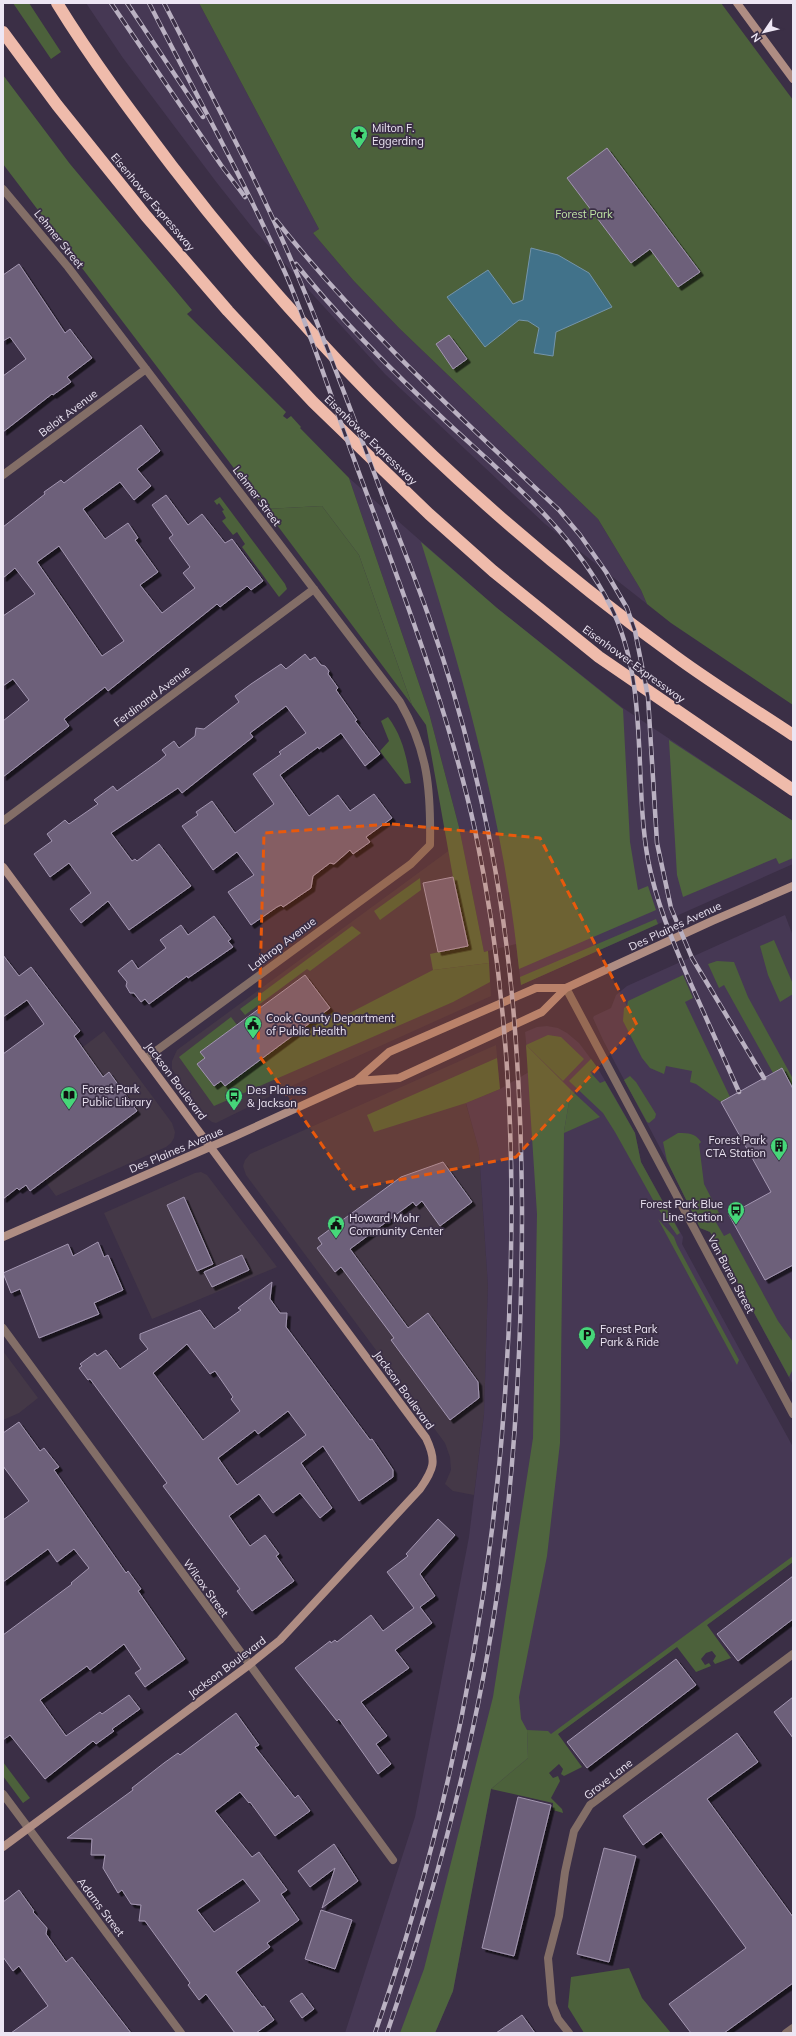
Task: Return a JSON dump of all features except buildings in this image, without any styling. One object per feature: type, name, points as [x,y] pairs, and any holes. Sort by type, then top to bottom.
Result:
[{"type":"highway","points":[[57,3],[122,100],[192,191],[250,263],[369,395],[457,479],[552,560],[675,656],[793,735]]},
{"type":"highway","name":"Eisenhower Expressway","points":[[3,32],[57,105],[146,216],[228,311],[313,402],[429,514],[493,571],[599,657],[793,790]]},
{"type":"street","points":[[737,3],[793,79]]},
{"type":"street","name":"Lehmer Street","points":[[3,188],[68,267],[400,702],[412,722],[426,764],[431,804],[430,845]]},
{"type":"street","name":"Beloit Avenue","points":[[3,475],[146,369]]},
{"type":"street","name":"Ferdinand Avenue","points":[[3,820],[314,589]]},
{"type":"street","name":"Lathrop Avenue","points":[[145,1059],[411,864],[430,845]]},
{"type":"street","name":"Jackson Boulevard","points":[[3,867],[426,1438],[432,1452],[434,1463],[429,1475],[420,1489],[280,1640],[249,1665],[3,1847]]},
{"type":"street","name":"Des Plaines Avenue","points":[[356,1081],[399,1078],[542,1012],[566,988],[712,921],[793,886]]},
{"type":"street","name":"Des Plaines Avenue","points":[[3,1237],[356,1081],[389,1052],[536,988],[566,988]]},
{"type":"street","name":"Van Buren Street","points":[[566,988],[793,1414]]},
{"type":"street","name":"Wilcox Street","points":[[3,1328],[393,1860]]},
{"type":"street","name":"Grove Lane","points":[[569,2033],[558,2019],[552,2004],[548,1958],[559,1916],[565,1872],[574,1831],[590,1806],[793,1654]]},
{"type":"street","name":"Adams Street","points":[[3,1794],[181,2033]]},
{"type":"street","points":[[786,2033],[793,2028]]},
{"type":"highlighted area","points":[[392,824],[540,838],[637,1025],[516,1157],[353,1189],[258,1054],[264,833]]},
{"type":"shaded area","points":[[86,3],[199,3],[319,229],[313,233],[353,280],[399,328],[598,519],[641,590],[647,604],[545,524],[385,374],[255,231],[123,58]]},
{"type":"shaded area","points":[[349,478],[497,608],[623,708],[793,821],[793,864],[521,985],[516,944],[484,952],[459,827],[429,713]]},
{"type":"shaded area","points":[[462,841],[484,952],[488,951],[491,996],[287,1088],[216,1123],[204,1116],[172,1069],[172,1061],[177,1050]]},
{"type":"shaded area","points":[[785,915],[793,936],[793,1385],[710,1232],[700,1228],[593,1018],[594,1016],[611,1008],[616,995],[627,986]]},
{"type":"shaded area","points":[[547,1026],[558,1028],[579,1043],[597,1067],[617,1101],[635,1133],[641,1162],[683,1237],[682,1244],[793,1447],[793,1562],[558,1734],[491,1789],[453,1991],[435,2033],[345,2033],[415,1817],[469,1537],[484,1415],[488,1286],[479,1150],[466,1103],[500,1089],[529,1072],[525,1032],[537,1027]]},
{"type":"shaded area","points":[[104,1031],[172,1123],[175,1132],[174,1138],[166,1147],[56,1196],[3,1124],[3,1108]]},
{"type":"shaded area","points":[[496,1045],[500,1089],[466,1104],[479,1150],[488,1286],[484,1415],[474,1495],[453,1491],[445,1484],[451,1470],[450,1457],[445,1443],[246,1175],[243,1166],[245,1160],[250,1154]]},
{"type":"shaded area","points":[[201,1172],[207,1175],[277,1267],[152,1319],[104,1213],[195,1173]]},
{"type":"shaded area","points":[[3,1351],[38,1398],[19,1413],[3,1420]]},
{"type":"green space","points":[[13,3],[29,3],[61,52],[51,59]]},
{"type":"green space","name":"Forest Park","points":[[199,3],[721,3],[793,100],[793,705],[671,623],[647,604],[641,590],[598,519],[399,328],[353,280],[313,233],[319,229]]},
{"type":"green space","points":[[3,75],[70,164],[192,310],[187,314],[286,412],[283,416],[287,419],[291,416],[301,427],[300,428],[349,478],[429,713],[459,827],[484,952],[488,951],[489,963],[433,970],[430,954],[468,946],[453,877],[426,725],[412,705],[359,555],[322,506],[265,509],[3,164]]},
{"type":"green space","points":[[220,497],[285,584],[287,589],[279,597],[242,547],[245,544],[237,532],[233,535],[222,521],[226,518],[222,511],[224,510],[219,503],[217,505],[214,501]]},
{"type":"green space","points":[[322,506],[359,555],[412,705],[265,509]]},
{"type":"green space","points":[[421,542],[497,608],[623,709],[630,842],[638,890],[648,886],[656,910],[519,969],[504,861],[481,753],[453,647]]},
{"type":"green space","points":[[388,717],[401,740],[411,783],[405,784],[380,751],[389,741],[381,721]]},
{"type":"green space","points":[[669,740],[793,821],[793,858],[779,864],[776,858],[683,897],[677,875]]},
{"type":"green space","points":[[420,878],[421,890],[380,920],[374,911]]},
{"type":"green space","points":[[656,919],[658,924],[521,985],[520,977]]},
{"type":"green space","points":[[352,926],[361,933],[310,971],[307,969],[245,1015],[240,1009]]},
{"type":"green space","points":[[774,940],[793,984],[793,994],[780,1002],[768,975],[760,946]]},
{"type":"green space","points":[[717,961],[734,962],[748,997],[792,1077],[793,1089],[782,1069],[773,1073],[724,985],[719,988],[708,964]]},
{"type":"green space","points":[[489,963],[490,982],[453,1002],[214,1106],[179,1057],[231,1017],[237,1025],[201,1052],[205,1058],[197,1064],[214,1086],[325,1011],[328,1015],[333,1011],[338,1019],[433,970]]},
{"type":"green space","points":[[683,975],[693,998],[685,1002],[730,1097],[721,1102],[696,1084],[690,1082],[692,1071],[666,1066],[664,1074],[650,1068],[642,1058],[623,1021],[624,1008],[627,1006],[628,1001]]},
{"type":"green space","points":[[548,1035],[561,1037],[584,1059],[563,1081],[526,1045]]},
{"type":"green space","points":[[526,1045],[571,1090],[564,1131],[560,1443],[547,1556],[519,1697],[521,1719],[527,1730],[528,1758],[491,1789],[453,1991],[435,2033],[400,2033],[424,1969],[493,1697],[533,1438],[537,1214]]},
{"type":"green space","points":[[497,1058],[500,1089],[466,1103],[374,1132],[367,1115]]},
{"type":"green space","points":[[591,1059],[597,1067],[590,1072],[600,1083],[605,1081],[635,1133],[641,1162],[680,1233],[677,1235],[657,1207],[603,1113],[569,1081]]},
{"type":"green space","points":[[630,1076],[636,1082],[656,1114],[655,1118],[649,1123],[647,1122],[624,1080]]},
{"type":"green space","points":[[571,1090],[600,1117],[564,1133],[564,1131]]},
{"type":"green space","points":[[678,1133],[691,1134],[701,1142],[699,1144],[704,1184],[720,1215],[714,1219],[724,1236],[730,1233],[778,1321],[793,1342],[793,1369],[789,1377],[710,1232],[700,1228],[667,1161],[663,1142]]},
{"type":"green space","points":[[658,1219],[674,1237],[739,1360],[737,1365]]},
{"type":"green space","points":[[793,1556],[793,1562],[707,1625],[731,1658],[715,1664],[713,1661],[716,1656],[712,1651],[706,1653],[701,1659],[705,1665],[709,1663],[711,1666],[696,1672],[677,1647],[558,1734],[582,1767],[564,1776],[561,1774],[563,1769],[559,1764],[549,1773],[553,1778],[558,1776],[560,1781],[551,1798],[562,1809],[563,1813],[553,1810],[553,1803],[491,1789],[528,1758],[527,1730],[548,1731],[551,1734]]},
{"type":"green space","points":[[3,1762],[30,1798],[23,1803],[3,1776]]},
{"type":"green space","points":[[629,1968],[642,1998],[671,2033],[584,2033],[568,2007],[571,1977]]},
{"type":"water","points":[[531,248],[558,255],[589,273],[612,307],[556,332],[553,356],[534,353],[539,328],[528,321],[519,320],[485,347],[447,297],[488,270],[513,304],[523,300]]},
{"type":"railway","points":[[111,3],[221,165],[245,197]]},
{"type":"railway","points":[[127,3],[203,117]]},
{"type":"railway","points":[[149,3],[235,168],[268,234],[287,278],[314,347],[413,620],[441,704],[465,788],[475,830],[485,882],[500,988],[509,1094],[512,1200],[511,1253],[508,1353],[500,1452],[489,1550],[474,1648],[456,1745],[433,1842],[406,1938],[375,2033]]},
{"type":"railway","points":[[164,3],[265,201],[307,297],[330,354],[439,647],[465,734],[492,850],[513,1003],[520,1107],[522,1256],[517,1396],[505,1535],[490,1639],[468,1753],[423,1922],[387,2033]]},
{"type":"railway","points":[[276,220],[342,297],[412,370],[448,406],[559,510],[580,535],[606,572],[627,608],[635,631],[648,697],[657,843],[671,908],[692,958],[764,1078]]},
{"type":"railway","points":[[296,264],[332,307],[391,369],[539,509],[578,554],[610,605],[623,635],[631,666],[636,698],[641,796],[651,875],[664,919],[681,961],[739,1092]]},
{"type":"place","name":"Milton F. Eggerding","points":[[359,149]]},
{"type":"place","name":"Cook County Department of Public Health","points":[[253,1039]]},
{"type":"place","name":"Forest Park Public Library","points":[[69,1110]]},
{"type":"place","name":"Des Plaines & Jackson","points":[[234,1111]]},
{"type":"place","name":"Forest Park CTA Station","points":[[779,1161]]},
{"type":"place","name":"Forest Park Blue Line Station","points":[[736,1225]]},
{"type":"place","name":"Howard Mohr Community Center","points":[[336,1239]]},
{"type":"place","name":"Forest Park Park & Ride","points":[[587,1350]]}]
